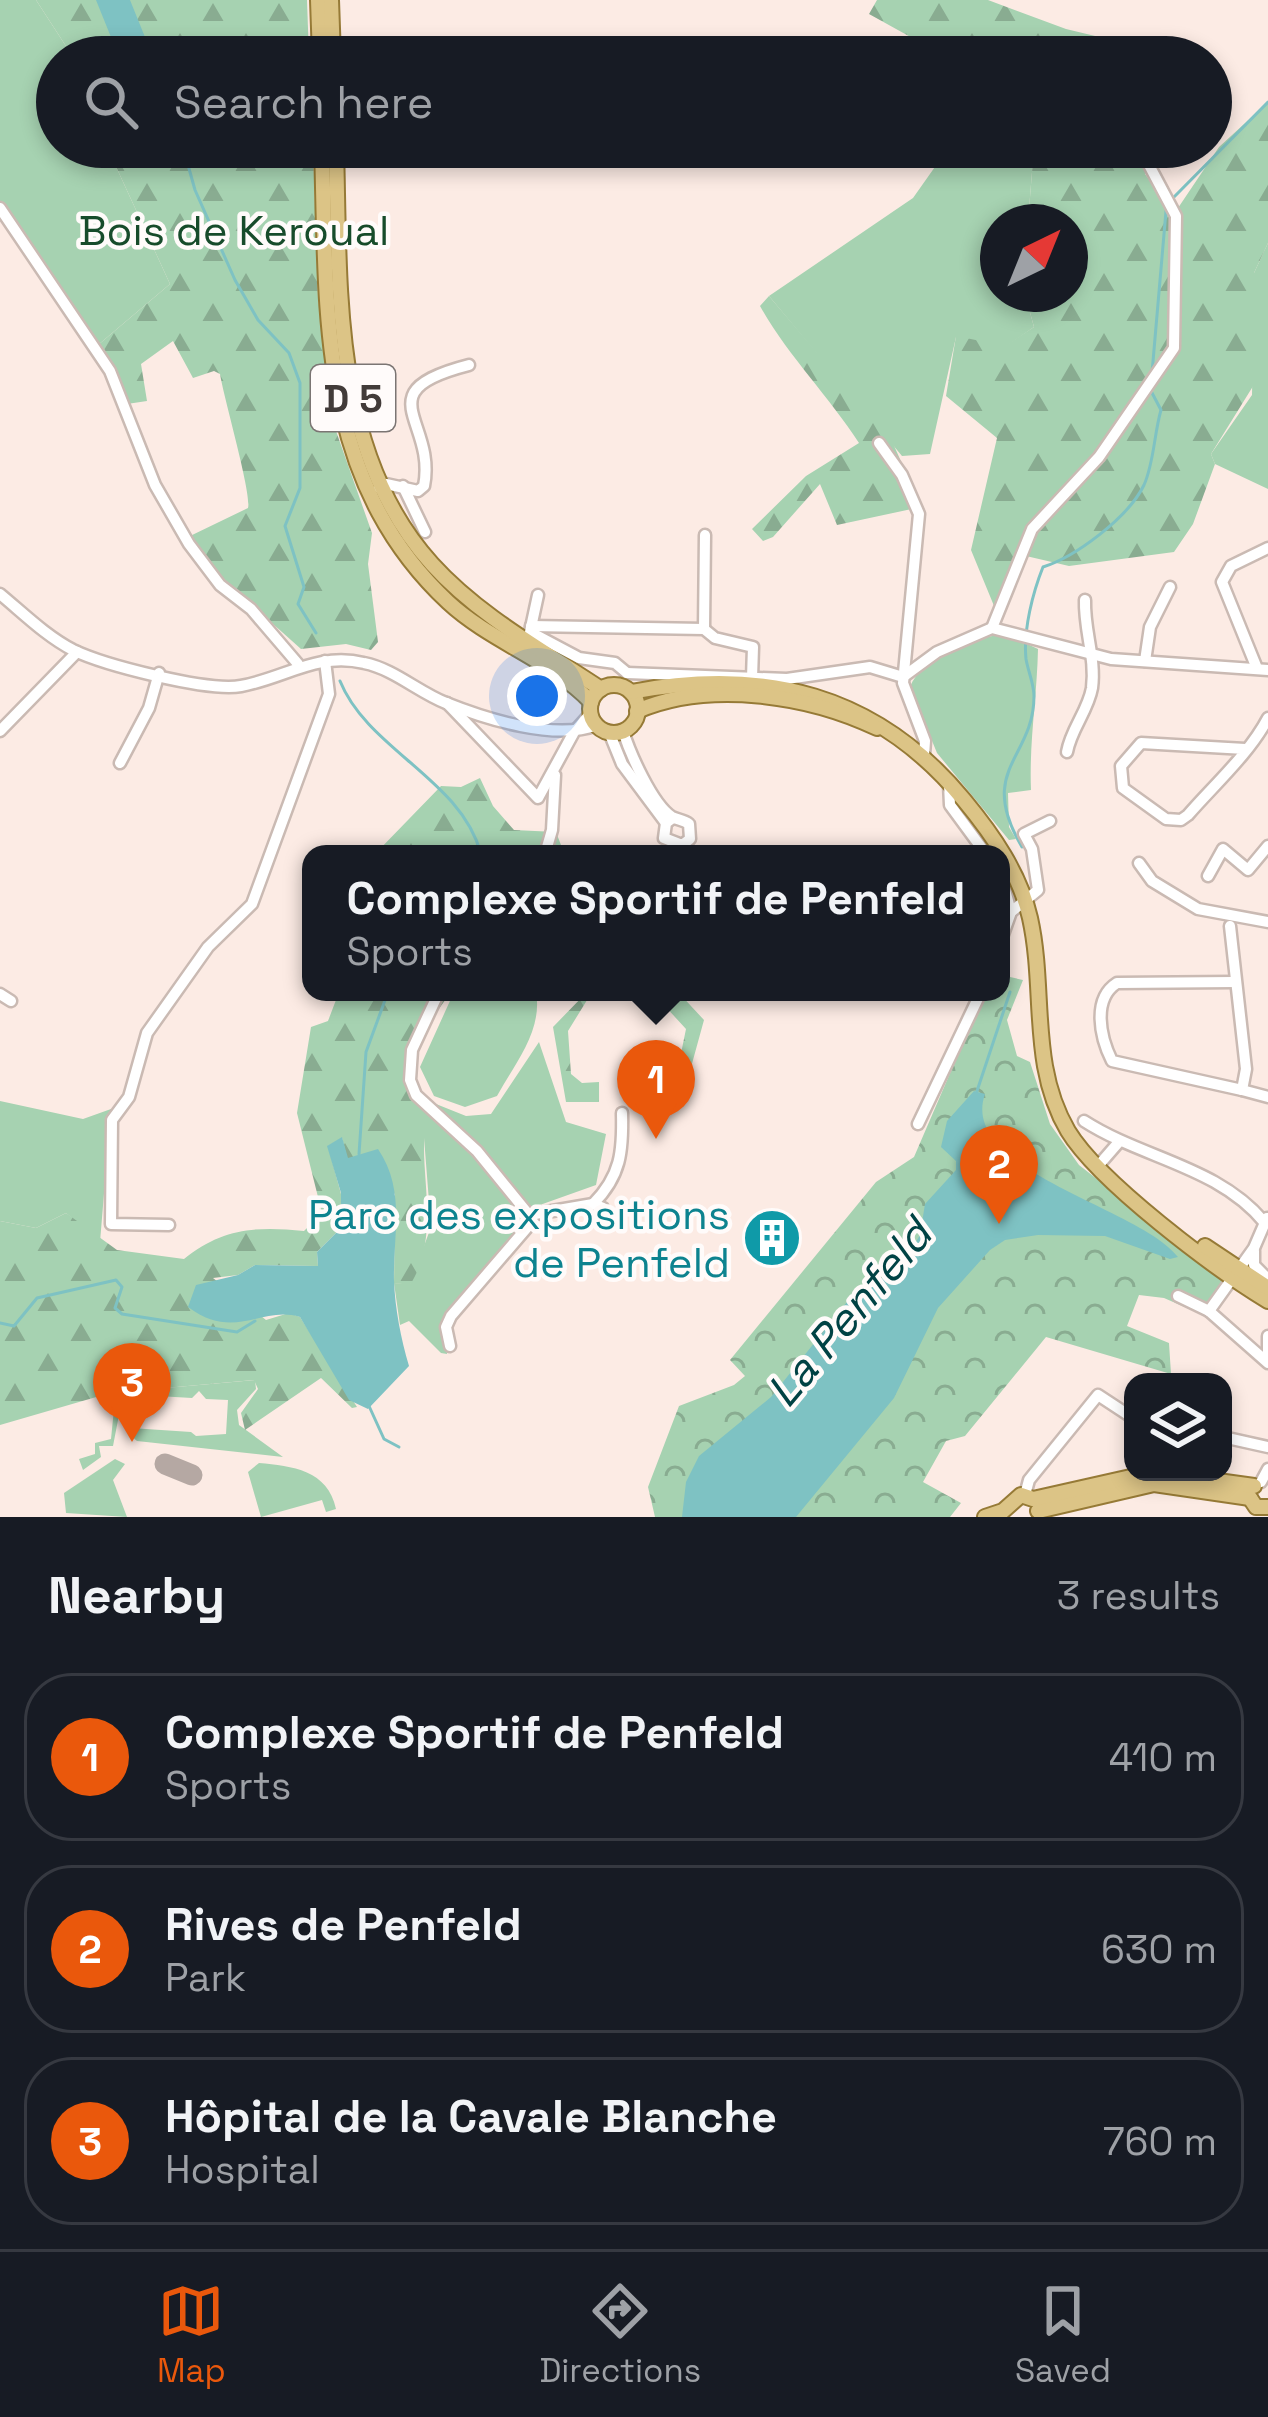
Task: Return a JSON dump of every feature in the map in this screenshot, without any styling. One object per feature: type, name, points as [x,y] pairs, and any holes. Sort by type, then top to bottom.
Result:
[{"type":"main road","points":[[318,0],[319,36]]},
{"type":"main road","points":[[331,0],[332,36]]},
{"type":"main road","name":"D 5","points":[[323,168],[340,413],[371,502],[422,575],[451,604],[602,721]]},
{"type":"main road","name":"D 5","points":[[337,168],[354,410],[380,486],[408,533],[459,590],[601,688]]},
{"type":"main road","points":[[626,684],[638,711]]},
{"type":"main road","points":[[919,752],[871,725],[798,702],[697,696],[664,700],[602,721],[601,688],[723,686],[826,696],[872,716],[919,752],[949,781],[997,845]]},
{"type":"main road","points":[[1010,870],[1026,903],[1047,1078],[1068,1130],[1098,1166],[1268,1301]]},
{"type":"main road","points":[[1236,1274],[1268,1288]]},
{"type":"main road","points":[[985,1517],[1153,1472],[1261,1494]]},
{"type":"street","points":[[992,628],[1032,529],[1099,458],[1174,348],[1176,215],[1150,168]]},
{"type":"street","points":[[0,208],[110,371],[154,485],[189,544],[220,585],[251,608],[298,664]]},
{"type":"street","points":[[371,502],[380,486],[418,491],[426,479],[408,405],[410,394],[434,374],[469,364]]},
{"type":"street","points":[[879,443],[902,475],[919,514],[903,677],[925,741],[919,752]]},
{"type":"street","points":[[404,486],[425,532]]},
{"type":"street","points":[[704,629],[705,535]]},
{"type":"street","points":[[903,677],[937,652],[992,628],[1091,655],[1239,670],[1262,668],[1222,582],[1231,566],[1268,548]]},
{"type":"street","points":[[1145,661],[1150,627],[1170,586]]},
{"type":"street","points":[[0,594],[77,652],[159,673],[238,687],[298,664],[374,665],[447,703],[574,732],[602,721],[622,764],[669,820]]},
{"type":"street","points":[[538,595],[530,632],[599,664],[615,663],[626,684],[870,667],[903,677]]},
{"type":"street","points":[[1067,752],[1091,694],[1084,600]]},
{"type":"street","points":[[531,626],[704,629],[715,638],[753,647]]},
{"type":"street","points":[[748,630],[752,678]]},
{"type":"street","points":[[0,731],[77,652]]},
{"type":"street","points":[[169,1225],[110,1224],[112,1120],[129,1096],[147,1033],[208,946],[259,890],[329,694],[325,661]]},
{"type":"street","points":[[120,763],[149,708],[159,673]]},
{"type":"street","points":[[447,703],[538,798],[574,732]]},
{"type":"street","points":[[1245,749],[1141,743],[1121,766],[1123,788],[1166,819],[1181,820],[1245,749],[1268,718]]},
{"type":"street","points":[[548,845],[556,772]]},
{"type":"street","points":[[949,781],[950,805],[979,845]]},
{"type":"street","points":[[1010,908],[1011,912],[1026,903],[1038,890],[1032,849],[1024,833],[1049,821]]},
{"type":"street","points":[[1208,876],[1223,849],[1248,871],[1268,846]]},
{"type":"street","points":[[1139,863],[1152,881],[1198,909],[1268,922]]},
{"type":"street","points":[[1230,926],[1246,1069],[1243,1090]]},
{"type":"street","points":[[1234,982],[1117,983],[1106,990],[1100,1005],[1112,1060],[1268,1097]]},
{"type":"street","points":[[435,1001],[412,1050],[410,1080],[416,1095],[477,1150],[531,1223],[451,1316],[446,1328],[450,1346]]},
{"type":"street","points":[[917,1124],[977,1001]]},
{"type":"street","points":[[529,1215],[598,1206],[623,1155],[622,1113]]},
{"type":"street","points":[[1084,1121],[1118,1143],[1214,1180],[1263,1232]]},
{"type":"street","points":[[1098,1166],[1118,1143]]},
{"type":"street","points":[[1209,1311],[1263,1232]]},
{"type":"street","points":[[1263,1232],[1254,1264],[1268,1279]]},
{"type":"street","points":[[1178,1296],[1209,1311],[1268,1360]]},
{"type":"street","points":[[1268,1336],[1268,1360]]},
{"type":"street","points":[[1033,1505],[1029,1480],[1098,1395],[1124,1412]]},
{"type":"street","points":[[1232,1439],[1268,1447]]},
{"type":"green space","points":[[0,0],[36,0],[59,36],[36,36],[36,168],[117,168],[170,284],[98,345],[0,204]]},
{"type":"green space","points":[[36,0],[307,0],[308,36],[59,36]]},
{"type":"green space","points":[[877,0],[988,0],[1095,36],[909,36],[869,14]]},
{"type":"green space","points":[[1268,102],[1268,243],[1254,273],[1255,383],[1211,454],[1215,464],[1193,524],[1174,552],[1069,566],[1026,556],[999,618],[971,550],[997,438],[946,396],[956,336],[1005,346],[1034,327],[1030,312],[1088,312],[1088,204],[1029,204],[1032,168],[1145,168],[1171,210],[1178,208],[1205,168],[1232,168],[1232,135]]},
{"type":"green space","name":"Bois de Keroual","points":[[117,168],[314,168],[318,298],[336,431],[372,533],[368,564],[378,642],[371,650],[346,644],[301,649],[216,573],[188,537],[248,508],[220,374],[214,371],[193,378],[173,341],[141,364],[147,401],[127,404],[98,345],[170,284]]},
{"type":"green space","points":[[934,168],[1032,168],[1029,204],[980,204],[980,312],[1030,312],[1034,327],[1005,347],[956,337],[930,454],[902,456],[769,296],[913,198]]},
{"type":"green space","points":[[1268,243],[1268,489],[1215,464],[1211,454],[1252,395],[1254,273]]},
{"type":"green space","points":[[769,296],[892,441],[921,507],[837,525],[820,484],[773,537],[763,541],[752,529],[806,476],[859,443],[771,324],[760,306]]},
{"type":"green space","points":[[1006,634],[1038,649],[1031,790],[1008,793],[1009,827],[1016,839],[1009,840],[937,753],[910,687],[937,657],[979,639]]},
{"type":"green space","points":[[480,778],[493,806],[514,830],[556,832],[561,845],[384,845],[441,786],[461,787]]},
{"type":"green space","points":[[1010,977],[1023,980],[1007,1020],[1017,1056],[1030,1062],[1050,1124],[1079,1165],[1226,1280],[1203,1315],[1164,1298],[1139,1295],[1127,1326],[1169,1343],[1171,1373],[1046,1337],[965,1436],[946,1441],[923,1482],[961,1503],[950,1517],[655,1517],[648,1487],[679,1406],[734,1385],[745,1376],[730,1360],[876,1182],[914,1157],[981,1001],[1010,1001]]},
{"type":"green space","points":[[336,1001],[444,1001],[417,1039],[410,1080],[432,1110],[424,1145],[427,1214],[421,1262],[410,1285],[394,1283],[395,1194],[347,1158],[342,1138],[328,1146],[341,1194],[341,1228],[317,1252],[318,1266],[255,1265],[238,1275],[213,1278],[266,1320],[289,1313],[300,1317],[357,1407],[352,1408],[321,1378],[245,1430],[241,1413],[258,1389],[254,1380],[110,1393],[0,1425],[0,1221],[36,1228],[66,1213],[117,1250],[184,1259],[226,1235],[271,1229],[304,1231],[322,1213],[297,1113],[311,1027],[328,1021]]},
{"type":"green space","points":[[450,1001],[537,1001],[531,1033],[497,1096],[465,1107],[434,1096],[420,1067]]},
{"type":"green space","points":[[578,1001],[586,1001],[568,1031],[571,1074],[582,1083],[599,1082],[599,1102],[566,1102],[553,1027]]},
{"type":"green space","points":[[660,1001],[686,1001],[704,1020],[682,1100],[649,1099],[650,1080],[677,1073],[686,1029]]},
{"type":"green space","points":[[539,1042],[566,1122],[606,1134],[596,1185],[537,1206],[445,1320],[447,1354],[441,1353],[409,1321],[400,1325],[394,1283],[410,1284],[431,1227],[423,1125],[436,1104],[466,1116],[491,1114]]},
{"type":"green space","points":[[0,1101],[83,1119],[111,1109],[100,1242],[66,1213],[36,1228],[0,1221]]},
{"type":"green space","points":[[255,1380],[256,1389],[237,1410],[239,1425],[283,1457],[137,1441],[130,1435],[131,1428],[196,1436],[226,1434],[228,1400],[206,1399],[199,1391],[192,1398],[123,1394],[113,1446],[99,1446],[101,1457],[83,1470],[79,1459],[95,1454],[95,1443],[111,1439],[115,1399],[109,1393]]},
{"type":"green space","points":[[115,1459],[125,1464],[113,1480],[127,1517],[66,1513],[64,1493]]},
{"type":"green space","points":[[259,1463],[307,1472],[325,1486],[336,1509],[326,1512],[322,1500],[261,1517],[248,1472]]},
{"type":"water","points":[[96,0],[130,0],[145,36],[111,36]]},
{"type":"water","name":"La Penfeld","points":[[974,1091],[985,1094],[984,1121],[998,1145],[1057,1186],[1158,1239],[1178,1257],[1170,1259],[1105,1236],[1038,1235],[1005,1240],[990,1250],[938,1308],[894,1398],[796,1517],[682,1517],[686,1482],[699,1456],[771,1397],[851,1297],[877,1283],[910,1252],[920,1235],[925,1204],[956,1170],[956,1161],[941,1147],[947,1121]]},
{"type":"water","points":[[342,1137],[348,1158],[378,1149],[395,1196],[395,1291],[409,1366],[368,1409],[349,1400],[300,1317],[273,1315],[220,1322],[188,1307],[196,1285],[238,1275],[255,1265],[318,1266],[317,1252],[341,1228],[341,1193],[327,1146]]},
{"type":"waterway","points":[[1232,138],[1268,102]]},
{"type":"waterway","points":[[189,168],[235,280],[258,320],[289,353],[300,383],[300,488],[285,526],[304,587],[298,604],[316,633]]},
{"type":"waterway","points":[[1174,197],[1203,168]]},
{"type":"waterway","points":[[1152,373],[1166,211]]},
{"type":"waterway","points":[[1022,847],[1004,799],[1011,766],[1032,717],[1034,691],[1025,648],[1032,599],[1043,567],[1100,535],[1144,485],[1161,410],[1150,389]]},
{"type":"waterway","points":[[340,681],[371,727],[454,805],[477,845]]},
{"type":"waterway","points":[[359,1154],[366,1052],[385,1001]]},
{"type":"waterway","points":[[977,1091],[1007,1001]]},
{"type":"waterway","points":[[0,1323],[14,1326],[37,1298],[116,1280],[122,1287],[115,1308],[122,1314],[237,1332],[255,1321]]},
{"type":"waterway","points":[[369,1406],[384,1439],[399,1447]]},
{"type":"taxiway","points":[[165,1464],[192,1475]]},
{"type":"place","name":"Complexe Sportif de Penfeld","points":[[656,1139]]},
{"type":"place","name":"Rives de Penfeld","points":[[999,1224]]},
{"type":"place","name":"Parc des expositions de Penfeld","points":[[772,1238]]},
{"type":"place","name":"Hôpital de la Cavale Blanche","points":[[132,1442]]}]
